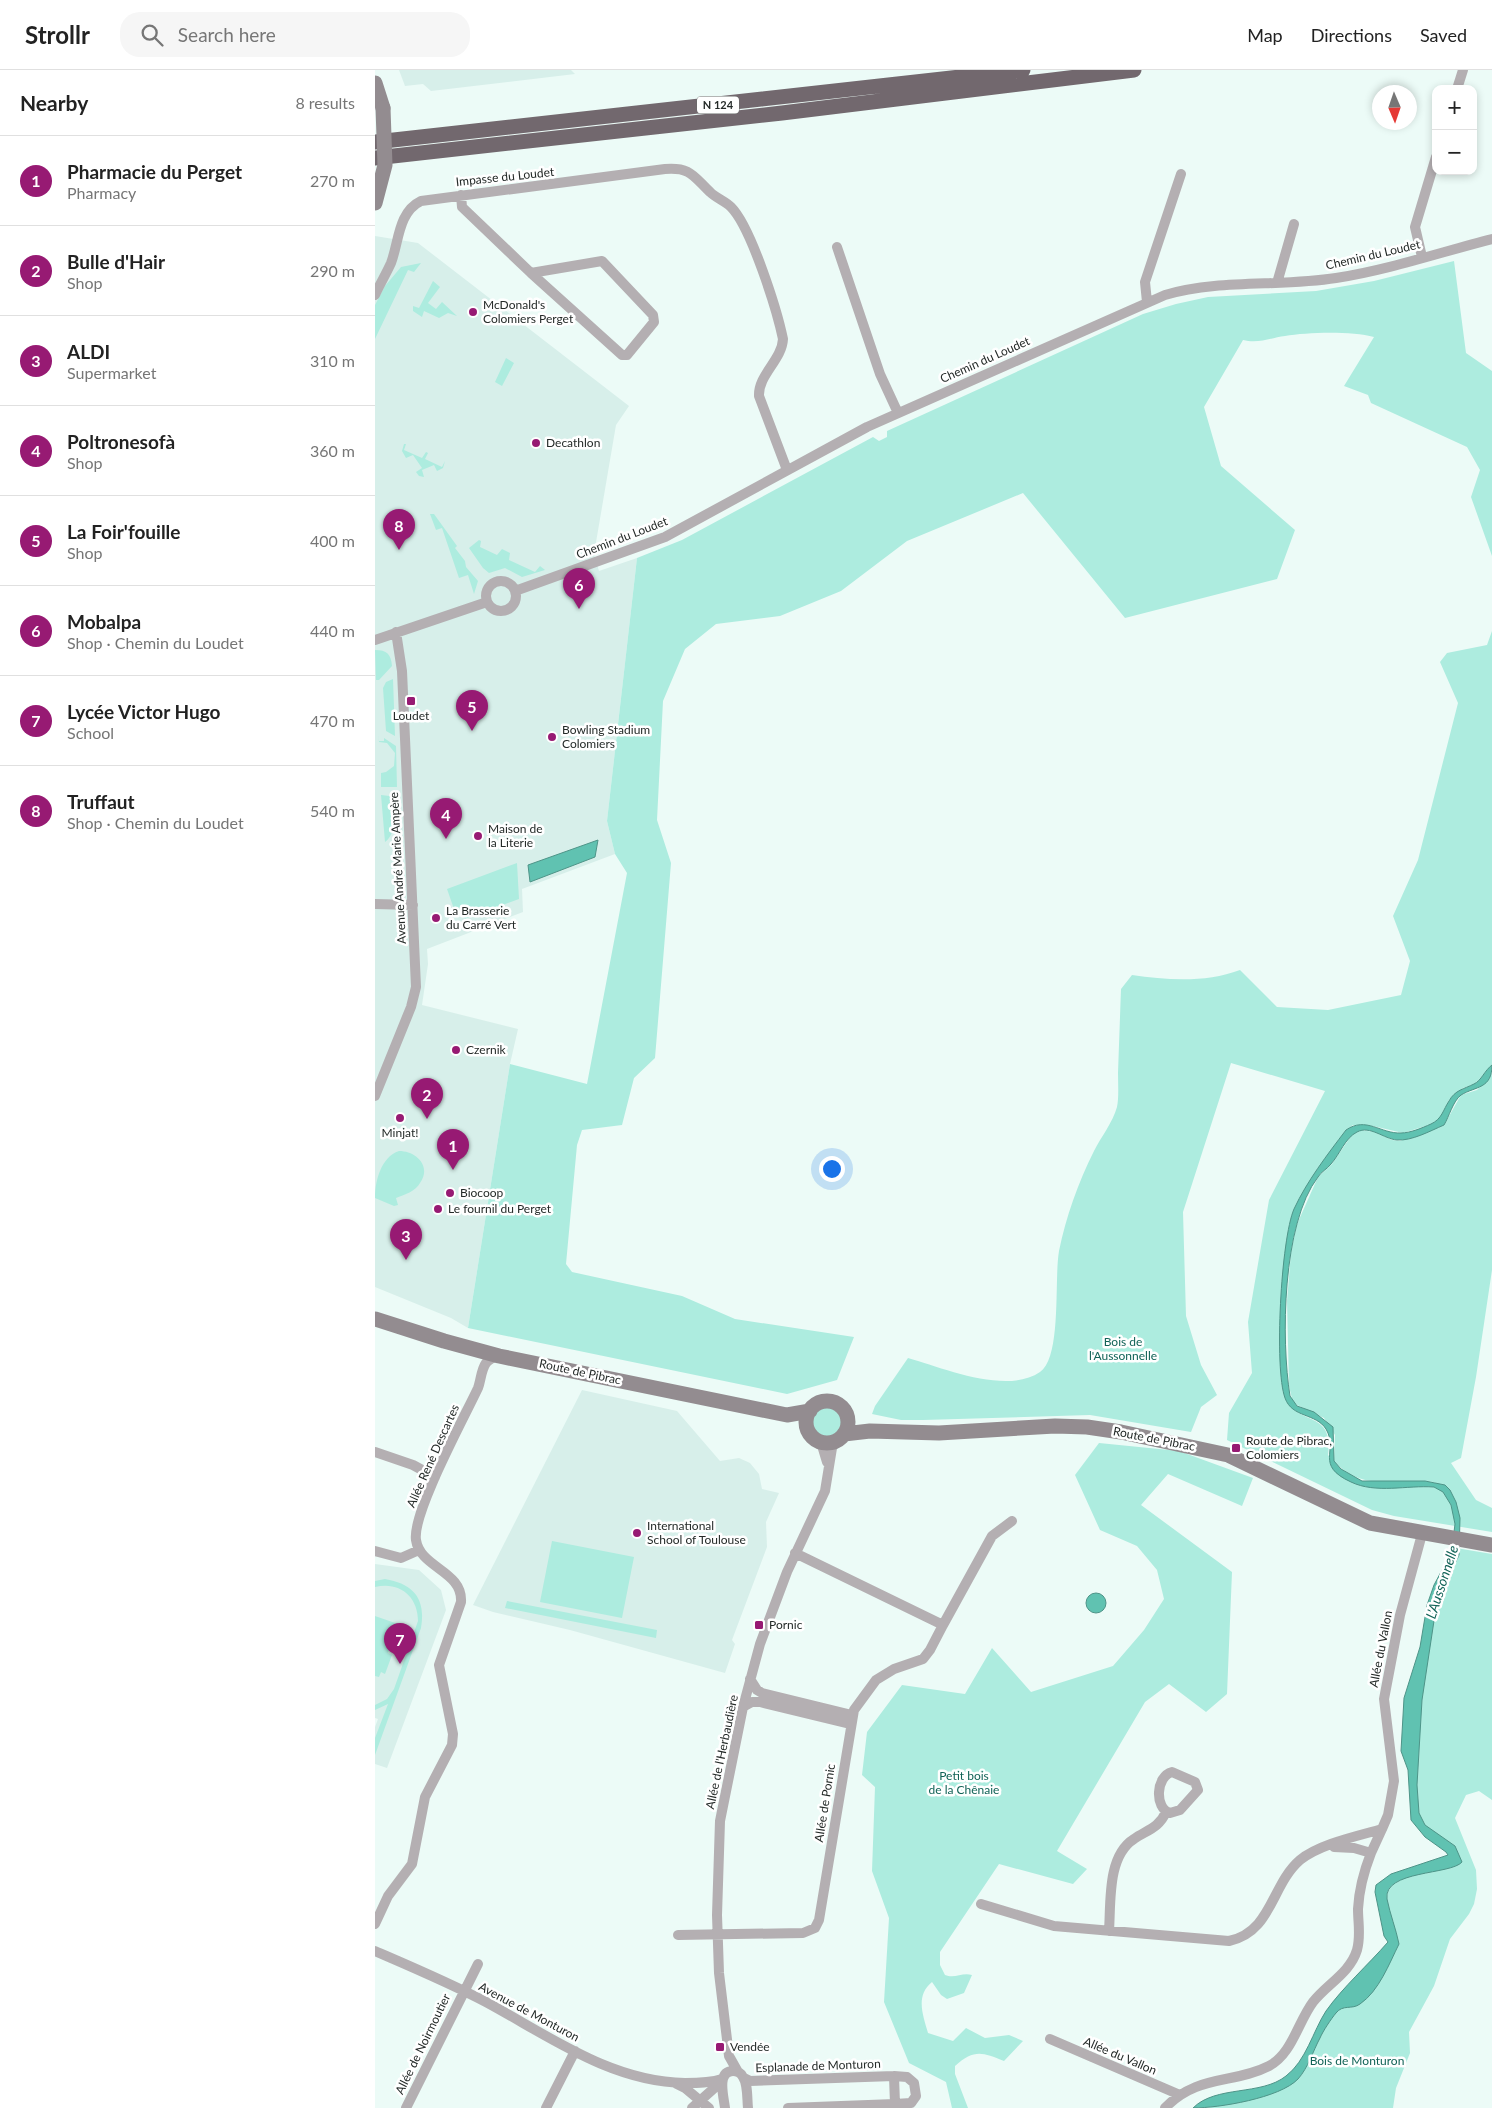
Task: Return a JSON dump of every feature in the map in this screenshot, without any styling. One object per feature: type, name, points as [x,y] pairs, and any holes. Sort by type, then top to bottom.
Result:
[{"type":"highway","name":"N 124","points":[[375,140],[413,138],[1023,70]]},
{"type":"highway","name":"N 124","points":[[375,158],[476,148],[1134,70]]},
{"type":"highway","points":[[375,165],[476,148]]},
{"type":"main road","points":[[375,83],[383,108],[385,165],[375,203]]},
{"type":"main road","name":"Route de Pibrac","points":[[375,1319],[444,1342],[499,1356],[787,1414],[810,1411]]},
{"type":"main road","points":[[831,1402],[842,1408],[847,1418],[847,1428],[833,1439],[812,1436],[808,1430],[807,1420],[810,1411],[819,1403],[831,1402]]},
{"type":"main road","name":"Route de Pibrac","points":[[787,1414],[802,1423],[808,1430]]},
{"type":"main road","name":"Route de Pibrac","points":[[847,1418],[858,1426],[870,1430],[929,1433],[1055,1426],[1087,1427],[1121,1432],[1228,1455],[1370,1523],[1422,1534],[1492,1545]]},
{"type":"main road","name":"Route de Pibrac","points":[[833,1439],[870,1430]]},
{"type":"street","points":[[1458,85],[1463,70]]},
{"type":"street","name":"Impasse du Loudet","points":[[375,295],[390,264],[405,217],[412,206],[428,198],[665,169],[678,169],[697,176],[714,196],[731,207],[750,238],[782,334],[782,347],[759,392],[787,470]]},
{"type":"street","points":[[1422,257],[1415,227],[1432,170]]},
{"type":"street","points":[[1147,302],[1145,282],[1181,174]]},
{"type":"street","points":[[461,195],[462,207],[531,273],[622,355],[627,355],[654,322],[653,315],[602,261],[531,273]]},
{"type":"street","points":[[1277,283],[1294,224]]},
{"type":"street","name":"Chemin du Loudet","points":[[515,591],[665,537],[898,412],[1147,302],[1191,289],[1337,278],[1492,239]]},
{"type":"street","points":[[837,247],[879,374],[898,412]]},
{"type":"street","points":[[497,581],[506,582],[515,591],[513,604],[507,610],[495,610],[487,602],[487,589],[497,581]]},
{"type":"street","points":[[375,640],[487,602]]},
{"type":"street","name":"Avenue André Marie Ampère","points":[[375,1096],[411,1007],[416,987],[401,661],[396,632]]},
{"type":"street","points":[[375,904],[413,904]]},
{"type":"street","name":"Allée René Descartes","points":[[419,1550],[416,1538],[417,1524],[435,1477],[479,1384],[485,1365],[489,1359],[499,1356]]},
{"type":"street","name":"Allée de l'Herbaudière","points":[[725,2108],[723,2078],[729,2056],[717,1935],[720,1821],[750,1679],[769,1617],[795,1553],[825,1491],[833,1439]]},
{"type":"street","points":[[375,1452],[413,1465],[435,1477]]},
{"type":"street","name":"Allée de Pornic","points":[[717,1935],[803,1933],[810,1931],[818,1925],[851,1719],[861,1698],[876,1680],[895,1669],[923,1659],[930,1650],[992,1536],[1012,1521]]},
{"type":"street","name":"Allée du Vallon","points":[[1165,2108],[1180,2095],[1205,2083],[1263,2069],[1284,2054],[1314,2001],[1343,1973],[1356,1952],[1359,1941],[1358,1908],[1361,1880],[1389,1815],[1393,1781],[1384,1699],[1400,1614],[1422,1534]]},
{"type":"street","points":[[375,1551],[401,1558],[419,1550],[454,1581],[461,1594],[461,1602],[439,1665],[453,1741],[425,1797],[412,1864],[388,1896],[375,1924]]},
{"type":"street","points":[[795,1553],[943,1625]]},
{"type":"street","points":[[750,1679],[757,1690],[762,1693],[851,1719]]},
{"type":"street","points":[[743,1707],[752,1702],[760,1702],[851,1719]]},
{"type":"street","points":[[1109,1931],[1114,1873],[1120,1853],[1133,1839],[1156,1827],[1166,1812]]},
{"type":"street","points":[[981,1904],[1054,1926],[1223,1942],[1241,1937],[1259,1925],[1296,1864],[1308,1854],[1382,1830]]},
{"type":"street","points":[[1328,1847],[1354,1848],[1371,1853]]},
{"type":"street","points":[[678,1935],[717,1935]]},
{"type":"street","name":"Avenue de Monturon","points":[[375,1951],[463,1991],[575,2051],[620,2072],[650,2080],[674,2083],[705,2083],[723,2078]]},
{"type":"street","name":"Allée de Noirmoutier","points":[[406,2108],[478,1964]]},
{"type":"street","name":"Allée du Vallon","points":[[1050,2039],[1180,2095]]},
{"type":"street","points":[[546,2108],[575,2051]]},
{"type":"street","name":"Allée de l'Herbaudière","points":[[729,2056],[741,2075]]},
{"type":"street","name":"Esplanade de Monturon","points":[[723,2078],[731,2071],[750,2081],[894,2076]]},
{"type":"street","points":[[741,2075],[748,2108]]},
{"type":"street","points":[[788,2108],[911,2105],[915,2096],[914,2082],[907,2077],[894,2076],[895,2104]]},
{"type":"street","points":[[691,2108],[705,2106],[723,2078]]},
{"type":"street","name":"Avenue de Monturon","points":[[674,2083],[705,2106]]},
{"type":"shaded area","points":[[399,70],[571,70],[575,74],[431,91],[423,84],[405,86]]},
{"type":"shaded area","points":[[375,236],[418,243],[629,406],[616,425],[594,554],[599,571],[637,558],[607,821],[615,854],[522,889],[523,912],[427,949],[428,964],[422,1005],[518,1029],[510,1064],[468,1328],[451,1318],[375,1287]]},
{"type":"shaded area","name":"International School of Toulouse","points":[[582,1390],[677,1411],[720,1461],[739,1458],[750,1463],[759,1474],[762,1489],[779,1493],[766,1522],[767,1547],[732,1640],[735,1644],[725,1673],[570,1630],[493,1612],[473,1605]]},
{"type":"shaded area","points":[[375,1564],[419,1570],[441,1590],[446,1610],[387,1768],[375,1764],[375,1727],[378,1719],[375,1718]]},
{"type":"green space","points":[[1454,261],[1466,353],[1492,371],[1492,556],[1471,497],[1480,470],[1467,447],[1371,403],[1368,395],[1344,386],[1374,337],[1342,333],[1317,333],[1259,341],[1243,340],[1204,407],[1221,466],[1295,530],[1277,579],[1125,618],[1023,493],[907,541],[841,591],[780,616],[716,624],[685,649],[663,701],[657,820],[671,863],[655,1058],[634,1078],[622,1125],[582,1130],[577,1145],[566,1264],[572,1272],[682,1296],[735,1319],[854,1337],[837,1380],[787,1394],[468,1328],[510,1064],[587,1084],[627,873],[615,854],[607,821],[637,558],[682,540],[873,437],[879,441],[887,437],[887,431],[1143,314],[1208,297],[1316,291],[1374,281]]},
{"type":"green space","points":[[421,263],[414,272],[408,270],[375,339],[375,305],[385,286],[401,267]]},
{"type":"green space","points":[[433,281],[440,287],[428,303],[436,309],[442,302],[457,316],[448,313],[439,318],[424,311],[422,317],[413,311],[413,306],[419,308]]},
{"type":"green space","points":[[506,358],[514,363],[502,386],[495,382]]},
{"type":"green space","points":[[404,444],[406,444],[404,450],[422,458],[426,452],[428,453],[425,459],[442,467],[445,461],[443,468],[437,471],[434,465],[422,470],[424,477],[419,476],[416,472],[422,468],[413,455],[406,458],[402,451]]},
{"type":"green space","points":[[430,514],[434,514],[457,546],[455,548],[465,561],[466,567],[478,581],[474,594],[468,575],[459,578],[442,528],[436,530]]},
{"type":"green space","points":[[479,540],[481,541],[480,547],[497,555],[502,549],[510,553],[509,560],[535,572],[540,566],[545,570],[522,577],[505,568],[489,573],[483,568],[469,548]]},
{"type":"green space","name":"Bois de l'Aussonnelle","points":[[1492,631],[1492,1065],[1475,1084],[1463,1088],[1449,1100],[1440,1119],[1432,1124],[1403,1133],[1373,1126],[1353,1125],[1346,1130],[1325,1159],[1299,1200],[1290,1224],[1283,1274],[1280,1363],[1285,1398],[1291,1407],[1314,1420],[1326,1431],[1328,1455],[1351,1482],[1434,1487],[1443,1491],[1452,1507],[1456,1503],[1434,1482],[1368,1481],[1345,1471],[1334,1461],[1335,1435],[1324,1418],[1293,1403],[1289,1386],[1287,1301],[1291,1252],[1297,1224],[1318,1177],[1332,1164],[1351,1136],[1359,1130],[1375,1132],[1392,1140],[1400,1141],[1444,1125],[1461,1095],[1477,1090],[1492,1073],[1492,1270],[1476,1377],[1461,1458],[1451,1463],[1476,1500],[1492,1508],[1492,1532],[1394,1516],[1372,1510],[1227,1440],[1229,1413],[1252,1373],[1248,1322],[1269,1200],[1325,1091],[1231,1063],[1183,1212],[1186,1316],[1201,1365],[1217,1395],[1201,1407],[1191,1432],[1090,1415],[901,1420],[872,1414],[875,1406],[908,1358],[956,1373],[993,1380],[1010,1381],[1026,1378],[1040,1372],[1047,1364],[1052,1351],[1056,1316],[1059,1251],[1065,1226],[1083,1175],[1117,1107],[1121,989],[1132,975],[1200,979],[1240,970],[1277,1007],[1328,1010],[1401,995],[1410,961],[1393,916],[1418,860],[1458,703],[1440,662],[1447,653],[1487,645]]},
{"type":"green space","points":[[375,650],[388,654],[392,666],[379,680],[376,680]]},
{"type":"green space","points":[[393,679],[395,736],[386,731],[383,688],[386,682]]},
{"type":"green space","points":[[378,733],[379,741],[384,741],[384,738],[396,746],[397,787],[381,787],[381,773],[394,766],[395,753],[387,743],[379,742]]},
{"type":"green space","points":[[381,795],[398,797],[394,828],[389,839],[385,842]]},
{"type":"green space","points":[[517,863],[519,899],[465,919],[461,907],[454,909],[447,889]]},
{"type":"green space","points":[[399,1151],[416,1157],[423,1165],[424,1171],[418,1186],[396,1198],[398,1205],[394,1206],[375,1198],[375,1191],[383,1164],[388,1158]]},
{"type":"green space","points":[[827,1407],[838,1411],[842,1422],[838,1433],[827,1437],[816,1433],[812,1422],[816,1411]]},
{"type":"green space","name":"Petit bois de la Chênaie","points":[[1099,1443],[1179,1451],[1253,1478],[1242,1506],[1168,1474],[1141,1505],[1232,1572],[1227,1694],[1206,1712],[1169,1684],[1145,1702],[1057,1851],[1087,1869],[1073,1884],[999,1864],[940,1952],[940,1965],[945,1975],[972,1975],[964,1993],[947,1999],[941,1995],[932,1982],[927,1987],[923,1993],[922,2006],[928,2033],[953,2041],[966,2028],[985,2038],[1009,2035],[1023,2041],[1004,2061],[984,2054],[978,2054],[968,2057],[955,2066],[955,2074],[968,2108],[952,2108],[946,2082],[909,2063],[884,2002],[889,1918],[872,1871],[875,1787],[862,1775],[867,1732],[902,1685],[965,1694],[992,1648],[1031,1692],[1113,1666],[1144,1630],[1164,1599],[1157,1570],[1137,1546],[1100,1530],[1075,1475]]},
{"type":"green space","points":[[552,1541],[634,1557],[622,1618],[540,1602]]},
{"type":"green space","name":"Bois de Monturon","points":[[1456,1548],[1492,1554],[1492,1800],[1479,1791],[1466,1795],[1455,1818],[1476,1870],[1477,1889],[1474,1904],[1469,1914],[1450,1939],[1434,1986],[1409,2032],[1410,2053],[1396,2088],[1393,2108],[1207,2108],[1287,2083],[1332,2014],[1392,1938],[1379,1885],[1457,1860],[1413,1821],[1412,1720],[1431,1609]]},
{"type":"green space","points":[[385,1579],[404,1585],[416,1595],[422,1609],[422,1618],[421,1628],[375,1755],[375,1738],[388,1704],[375,1710],[375,1705],[387,1699],[394,1689],[418,1621],[415,1604],[405,1592],[392,1586],[375,1587],[375,1581]]},
{"type":"green space","points":[[507,1601],[657,1630],[656,1638],[505,1608]]},
{"type":"green space","points":[[375,1616],[398,1624],[396,1629],[401,1631],[393,1650],[389,1648],[388,1653],[392,1655],[385,1674],[381,1672],[379,1677],[375,1676]]},
{"type":"water","points":[[598,840],[595,857],[530,882],[528,865]]},
{"type":"water","name":"L'Aussonnelle","points":[[1492,1065],[1489,1079],[1486,1083],[1458,1098],[1444,1125],[1403,1140],[1392,1139],[1367,1130],[1357,1132],[1349,1138],[1331,1164],[1319,1175],[1306,1198],[1297,1223],[1291,1252],[1285,1314],[1287,1372],[1290,1396],[1297,1406],[1314,1412],[1333,1427],[1334,1461],[1341,1469],[1362,1481],[1425,1481],[1445,1485],[1456,1502],[1460,1518],[1459,1555],[1437,1601],[1422,1700],[1417,1785],[1419,1813],[1425,1825],[1455,1846],[1462,1862],[1445,1869],[1406,1878],[1395,1883],[1389,1890],[1387,1899],[1399,1944],[1383,1977],[1367,1999],[1357,2006],[1339,2010],[1334,2016],[1323,2032],[1308,2065],[1298,2079],[1278,2092],[1264,2097],[1233,2104],[1193,2108],[1214,2096],[1252,2089],[1276,2082],[1293,2070],[1304,2054],[1326,2011],[1340,1993],[1388,1942],[1384,1936],[1375,1892],[1376,1885],[1391,1874],[1448,1855],[1425,1837],[1411,1820],[1408,1770],[1401,1751],[1404,1698],[1420,1647],[1427,1605],[1434,1585],[1449,1557],[1453,1540],[1455,1524],[1451,1505],[1443,1492],[1434,1487],[1371,1488],[1351,1482],[1333,1470],[1330,1464],[1330,1444],[1326,1429],[1316,1420],[1293,1409],[1285,1398],[1280,1360],[1281,1304],[1289,1225],[1294,1209],[1311,1178],[1346,1130],[1353,1126],[1367,1125],[1394,1133],[1405,1133],[1431,1124],[1440,1117],[1454,1094],[1476,1083]]},
{"type":"water","points":[[1096,1593],[1103,1596],[1106,1603],[1103,1610],[1096,1613],[1089,1610],[1086,1603],[1089,1596]]},
{"type":"place","name":"McDonald's Colomiers Perget","points":[[473,312]]},
{"type":"place","name":"Decathlon","points":[[536,443]]},
{"type":"place","name":"Truffaut","points":[[399,550]]},
{"type":"place","name":"Mobalpa","points":[[579,609]]},
{"type":"place","name":"Loudet","points":[[411,701]]},
{"type":"place","name":"La Foir'fouille","points":[[472,731]]},
{"type":"place","name":"Bowling Stadium Colomiers","points":[[552,737]]},
{"type":"place","name":"Maison de la Literie","points":[[478,836]]},
{"type":"place","name":"Poltronesofà","points":[[446,839]]},
{"type":"place","name":"La Brasserie du Carré Vert","points":[[436,918]]},
{"type":"place","name":"Czernik","points":[[456,1050]]},
{"type":"place","name":"Minjat!","points":[[400,1118]]},
{"type":"place","name":"Bulle d'Hair","points":[[427,1119]]},
{"type":"place","name":"Pharmacie du Perget","points":[[453,1170]]},
{"type":"place","name":"Biocoop","points":[[450,1193]]},
{"type":"place","name":"Le fournil du Perget","points":[[438,1209]]},
{"type":"place","name":"ALDI","points":[[406,1260]]},
{"type":"place","name":"Route de Pibrac, Colomiers","points":[[1236,1448]]},
{"type":"place","name":"International School of Toulouse","points":[[637,1533]]},
{"type":"place","name":"Pornic","points":[[759,1625]]},
{"type":"place","name":"Lycée Victor Hugo","points":[[400,1664]]},
{"type":"place","name":"Vendée","points":[[720,2047]]}]
